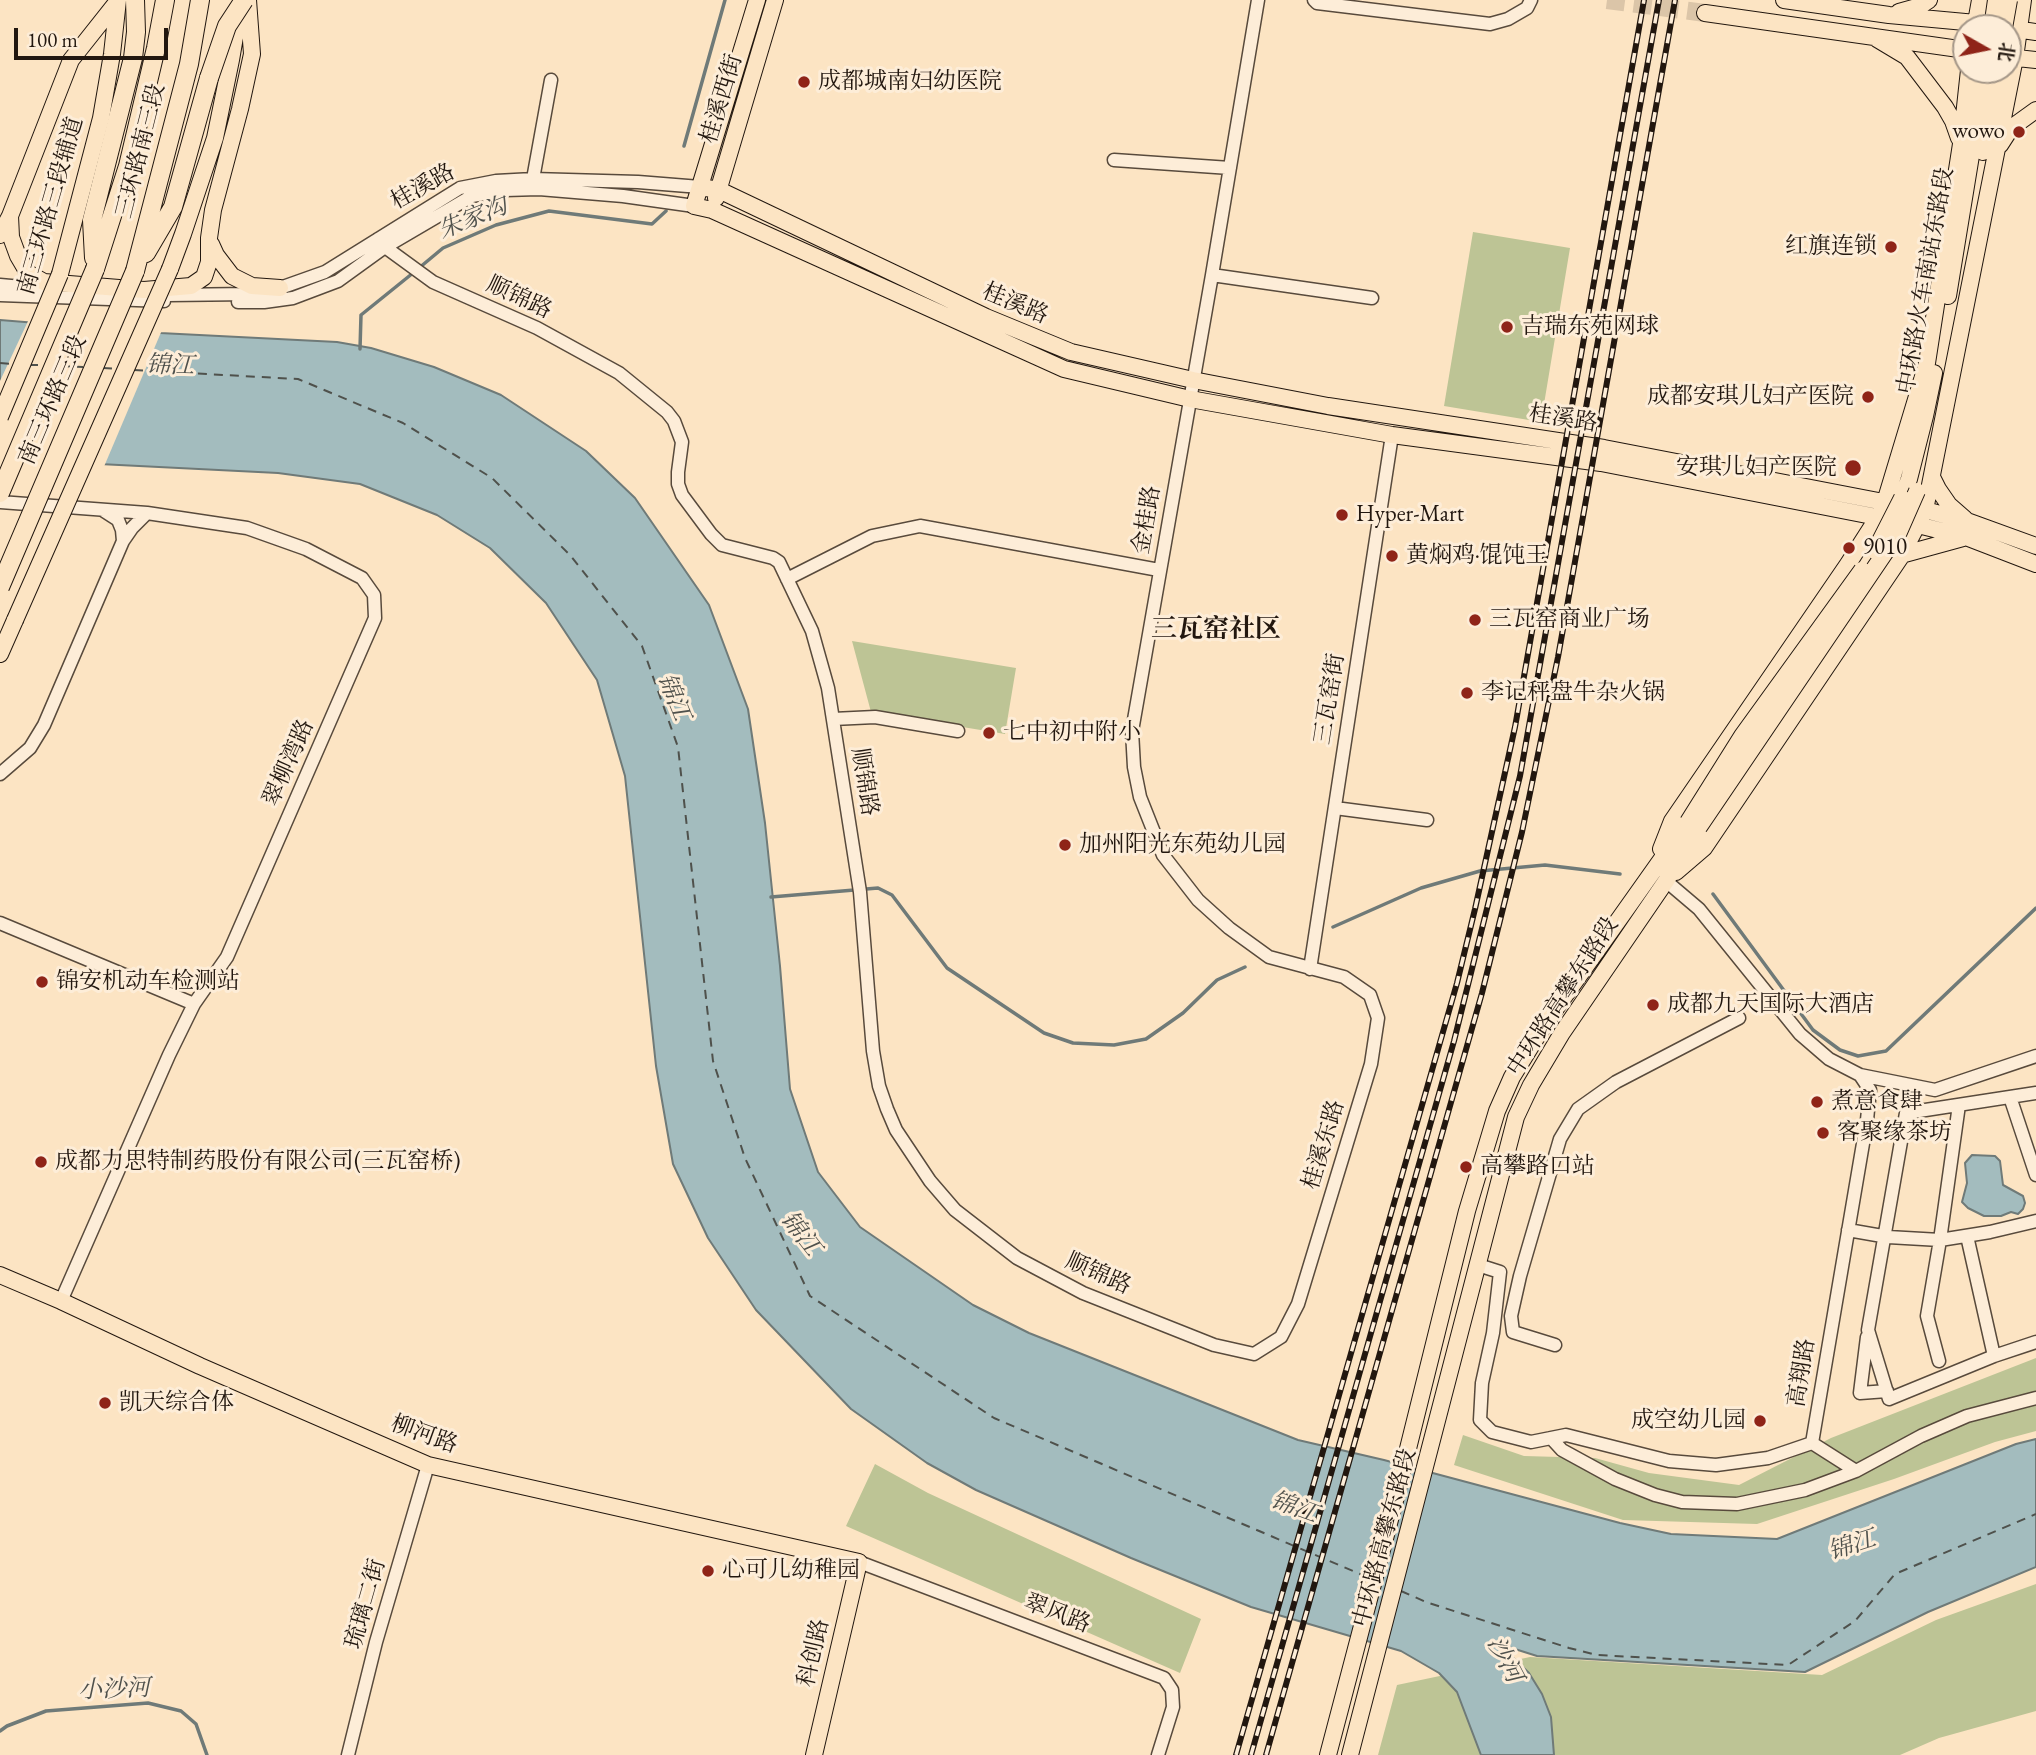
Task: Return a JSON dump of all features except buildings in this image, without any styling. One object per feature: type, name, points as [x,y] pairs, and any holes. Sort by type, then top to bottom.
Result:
[{"type":"highway","points":[[151,0],[156,48]]},
{"type":"highway","name":"三环路南三段","points":[[95,269],[128,166],[156,48],[164,0]]},
{"type":"highway","name":"三环路南三段","points":[[135,271],[185,77],[200,0]]},
{"type":"highway","points":[[135,271],[173,207],[209,78],[227,26],[244,0]]},
{"type":"highway","points":[[95,269],[92,219],[133,58],[136,32],[123,1]]},
{"type":"highway","name":"南三环路三段","points":[[0,493],[95,269]]},
{"type":"highway","name":"南三环路三段","points":[[0,587],[135,271]]},
{"type":"main road","points":[[9,216],[11,237],[18,256],[28,273],[44,282],[144,290],[191,286],[204,277],[209,262],[213,210],[252,54],[244,0]]},
{"type":"main road","points":[[0,654],[170,269],[215,138],[244,0]]},
{"type":"main road","name":"桂溪西街","points":[[694,206],[757,0]]},
{"type":"main road","name":"桂溪西街","points":[[712,210],[775,0]]},
{"type":"main road","points":[[1784,0],[1952,23]]},
{"type":"main road","points":[[1889,15],[1920,6],[1929,0]]},
{"type":"main road","points":[[0,235],[71,60],[123,1]]},
{"type":"main road","name":"南三环路三段辅道","points":[[0,417],[60,274],[101,118],[123,1]]},
{"type":"main road","points":[[1705,13],[1952,48]]},
{"type":"main road","points":[[1872,36],[1906,57],[1945,107],[1961,144]]},
{"type":"main road","points":[[1653,870],[1672,821],[1882,510],[1927,363],[1961,144],[1967,84]]},
{"type":"main road","name":"中环路火车南站东路段","points":[[1910,494],[1909,479],[1925,416],[1959,235],[1983,84]]},
{"type":"main road","name":"中环路火车南站东路段","points":[[1910,494],[1937,419],[1995,84]]},
{"type":"main road","points":[[1666,881],[1704,848],[1901,555],[1922,517],[1997,149],[2007,84]]},
{"type":"main road","points":[[1997,149],[2011,128],[2036,110]]},
{"type":"main road","name":"桂溪路","points":[[700,187],[719,190],[986,317],[1071,352],[1328,407],[1604,448],[1882,510]]},
{"type":"main road","name":"桂溪路","points":[[694,206],[712,210],[1064,369],[1189,399],[1392,435],[1601,463],[1922,517],[2036,546]]},
{"type":"main road","points":[[209,238],[216,256],[232,276],[252,286],[280,288]]},
{"type":"main road","points":[[1901,555],[1967,529],[1932,477]]},
{"type":"main road","name":"中环路高攀东路段","points":[[1328,1755],[1467,1212],[1497,1111],[1512,1077],[1544,1025],[1653,870],[1693,825],[1892,543],[1899,532],[1910,494]]},
{"type":"main road","name":"桂溪路","points":[[1967,529],[2036,564]]},
{"type":"main road","name":"中环路高攀东路段","points":[[1350,1755],[1516,1118],[1531,1085],[1562,1032],[1666,881],[1693,825]]},
{"type":"main road","name":"柳河路","points":[[0,1275],[428,1465],[859,1562]]},
{"type":"main road","name":"科创路","points":[[814,1755],[859,1562]]},
{"type":"street","name":"金桂路","points":[[1258,0],[1132,731],[1134,767],[1140,797],[1163,855],[1198,900],[1229,928],[1269,957],[1310,969]]},
{"type":"street","points":[[1314,0],[1317,3],[1490,24],[1508,19],[1527,8],[1531,0]]},
{"type":"street","points":[[533,179],[551,80]]},
{"type":"street","points":[[1114,160],[1230,168]]},
{"type":"street","name":"桂溪路","points":[[3,288],[42,298],[264,302],[293,298],[338,281],[382,243],[460,188],[496,181],[533,179],[700,187]]},
{"type":"street","name":"桂溪路","points":[[3,288],[108,294],[251,294],[280,288],[325,272],[472,195],[505,190],[623,196],[694,206]]},
{"type":"street","name":"顺锦路","points":[[382,243],[433,282],[537,328],[619,373],[667,412],[674,421],[682,442],[678,484],[682,495],[711,534],[722,545],[773,558],[779,562],[812,631],[828,688],[859,887],[873,1051],[879,1086],[896,1130],[930,1181],[955,1210],[1017,1258],[1083,1293],[1214,1345],[1254,1354]]},
{"type":"street","points":[[1212,275],[1372,298]]},
{"type":"street","name":"三瓦窑街","points":[[1310,969],[1392,435]]},
{"type":"street","name":"翠柳湾路","points":[[0,502],[147,513],[247,528],[306,549],[362,578],[374,595],[375,618],[228,957],[194,1004],[169,1055],[61,1301]]},
{"type":"street","points":[[102,510],[118,520],[123,541]]},
{"type":"street","points":[[0,774],[30,748],[44,725],[123,541],[147,513]]},
{"type":"street","points":[[787,579],[872,536],[919,526],[1159,569]]},
{"type":"street","points":[[833,719],[875,717],[958,731]]},
{"type":"street","points":[[1335,808],[1427,820]]},
{"type":"street","points":[[1666,881],[1699,909],[1800,1034],[1829,1059],[1860,1076],[1935,1090],[2036,1056]]},
{"type":"street","points":[[0,923],[194,1004]]},
{"type":"street","name":"桂溪东路","points":[[1254,1354],[1281,1337],[1298,1304],[1371,1064],[1378,1018],[1370,995],[1344,977],[1310,969]]},
{"type":"street","points":[[1555,1345],[1513,1332],[1511,1316],[1560,1139],[1578,1109],[1616,1082],[1740,1018]]},
{"type":"street","name":"高翔路","points":[[1478,1265],[1500,1272],[1501,1281],[1482,1382],[1480,1420],[1492,1432],[1531,1441],[1566,1435],[1669,1461],[1716,1465],[1768,1458],[1812,1443],[1867,1120],[1870,1090],[1860,1076]]},
{"type":"street","points":[[1887,1391],[1860,1393],[1868,1331],[1906,1113],[2036,1093]]},
{"type":"street","points":[[2010,1097],[2035,1171]]},
{"type":"street","points":[[1939,1362],[1927,1315],[1959,1105]]},
{"type":"street","points":[[1847,1230],[1885,1237],[1940,1241],[2036,1221]]},
{"type":"street","points":[[1967,1236],[1994,1356]]},
{"type":"street","points":[[1868,1331],[1889,1399],[1994,1356],[2036,1342]]},
{"type":"street","points":[[1550,1438],[1562,1450],[1615,1479],[1655,1495],[1682,1502],[1737,1504],[1805,1490],[1856,1471],[1921,1436],[1967,1416],[2036,1398]]},
{"type":"street","points":[[1812,1443],[1856,1471]]},
{"type":"street","name":"琉璃二街","points":[[348,1755],[376,1642],[428,1465]]},
{"type":"street","name":"翠风路","points":[[859,1562],[1164,1678],[1172,1690],[1173,1707],[1158,1755]]},
{"type":"green space","name":"吉瑞东苑网球","points":[[1473,232],[1570,248],[1541,422],[1444,406]]},
{"type":"green space","points":[[852,641],[1016,668],[1005,734],[871,712]]},
{"type":"green space","points":[[2036,1358],[2036,1431],[1995,1442],[1757,1524],[1623,1520],[1454,1465],[1463,1435],[1524,1456],[1595,1458],[1649,1473],[1739,1485],[1831,1438]]},
{"type":"green space","points":[[875,1464],[928,1493],[1201,1619],[1180,1673],[846,1526]]},
{"type":"green space","points":[[2036,1584],[2036,1711],[1939,1738],[1900,1755],[1378,1755],[1397,1685],[1530,1657],[1822,1675],[1936,1620]]},
{"type":"water","points":[[0,320],[160,333],[337,342],[371,348],[434,367],[501,395],[586,451],[635,498],[709,605],[748,709],[765,823],[790,1089],[818,1172],[860,1227],[973,1305],[1029,1333],[1298,1440],[1671,1534],[1777,1539],[2016,1444],[2036,1439],[2036,1567],[1928,1612],[1805,1672],[1537,1656],[1499,1644],[1529,1673],[1542,1694],[1551,1717],[1554,1755],[1481,1755],[1457,1692],[1439,1673],[1401,1651],[1251,1607],[976,1490],[927,1463],[851,1409],[756,1310],[708,1238],[673,1164],[656,1066],[625,776],[597,680],[546,603],[490,548],[437,515],[360,484],[278,473],[0,459]]},
{"type":"water","points":[[1972,1155],[1995,1156],[2000,1161],[2003,1185],[2023,1196],[2025,1203],[2018,1214],[2011,1212],[2001,1216],[1984,1216],[1962,1202],[1967,1183],[1965,1163]]},
{"type":"pier","points":[[29,319],[162,330],[103,469],[0,463],[0,381]]},
{"type":"waterway","name":"朱家沟","points":[[684,146],[725,0]]},
{"type":"waterway","name":"朱家沟","points":[[419,268],[443,248],[496,225],[549,211],[652,224],[666,211]]},
{"type":"waterway","name":"朱家沟","points":[[360,349],[361,315],[413,273]]},
{"type":"waterway","points":[[1333,927],[1421,888],[1480,871],[1545,865],[1620,874]]},
{"type":"waterway","points":[[771,897],[878,888],[892,895],[947,968],[1044,1033],[1073,1043],[1114,1045],[1146,1039],[1183,1013],[1217,980],[1245,967]]},
{"type":"waterway","points":[[1713,894],[1813,1030],[1840,1050],[1858,1056],[1886,1051],[2036,908]]},
{"type":"waterway","name":"小沙河","points":[[0,1731],[46,1711],[148,1703],[181,1711],[196,1724],[207,1755]]},
{"type":"ferry route","points":[[0,363],[13,364]]},
{"type":"ferry route","points":[[29,365],[45,365]]},
{"type":"ferry route","points":[[61,366],[83,367]]},
{"type":"ferry route","points":[[103,368],[118,369]]},
{"type":"ferry route","points":[[134,370],[298,379],[403,423],[492,478],[570,555],[642,646],[678,747],[713,1061],[745,1158],[810,1296],[994,1418],[1367,1577]]},
{"type":"ferry route","points":[[1401,1591],[1426,1602],[1597,1655],[1788,1665],[1855,1621],[1895,1574],[2036,1514]]},
{"type":"tunnel","points":[[1607,0],[1705,13]]},
{"type":"railway","points":[[1236,1755],[1457,983],[1475,909],[1515,727],[1644,0]]},
{"type":"railway","points":[[1251,1755],[1454,1041],[1520,776],[1659,0]]},
{"type":"railway","points":[[1266,1755],[1482,993],[1522,832],[1558,657],[1675,0]]},
{"type":"place","name":"成都城南妇幼医院","points":[[804,82]]},
{"type":"place","name":"wowo","points":[[2019,132]]},
{"type":"place","name":"红旗连锁","points":[[1891,247]]},
{"type":"place","name":"吉瑞东苑网球","points":[[1507,327]]},
{"type":"place","name":"成都安琪儿妇产医院","points":[[1868,397]]},
{"type":"place","name":"安琪儿妇产医院","points":[[1853,468]]},
{"type":"place","name":"Hyper-Mart","points":[[1342,515]]},
{"type":"place","name":"9010","points":[[1849,548]]},
{"type":"place","name":"黄焖鸡·馄饨王","points":[[1392,556]]},
{"type":"place","name":"三瓦窑商业广场","points":[[1475,620]]},
{"type":"place","name":"李记秤盘牛杂火锅","points":[[1467,693]]},
{"type":"place","name":"七中初中附小","points":[[989,733]]},
{"type":"place","name":"加州阳光东苑幼儿园","points":[[1065,845]]},
{"type":"place","name":"锦安机动车检测站","points":[[42,982]]},
{"type":"place","name":"成都九天国际大酒店","points":[[1653,1005]]},
{"type":"place","name":"煮意食肆","points":[[1817,1102]]},
{"type":"place","name":"客聚缘茶坊","points":[[1823,1133]]},
{"type":"place","name":"成都力思特制药股份有限公司(三瓦窑桥)","points":[[41,1162]]},
{"type":"place","name":"高攀路口站","points":[[1466,1167]]},
{"type":"place","name":"凯天综合体","points":[[105,1403]]},
{"type":"place","name":"成空幼儿园","points":[[1760,1421]]},
{"type":"place","name":"心可儿幼稚园","points":[[708,1571]]},
{"type":"district","name":"三瓦窑社区","points":[[1216,630]]},
{"type":"water label","name":"锦江","points":[[170,366]]},
{"type":"water label","name":"锦江","points":[[673,697]]},
{"type":"water label","name":"锦江","points":[[800,1234]]},
{"type":"water label","name":"锦江","points":[[1294,1508]]},
{"type":"water label","name":"锦江","points":[[1852,1546]]},
{"type":"water label","name":"沙河","points":[[1504,1660]]}]
